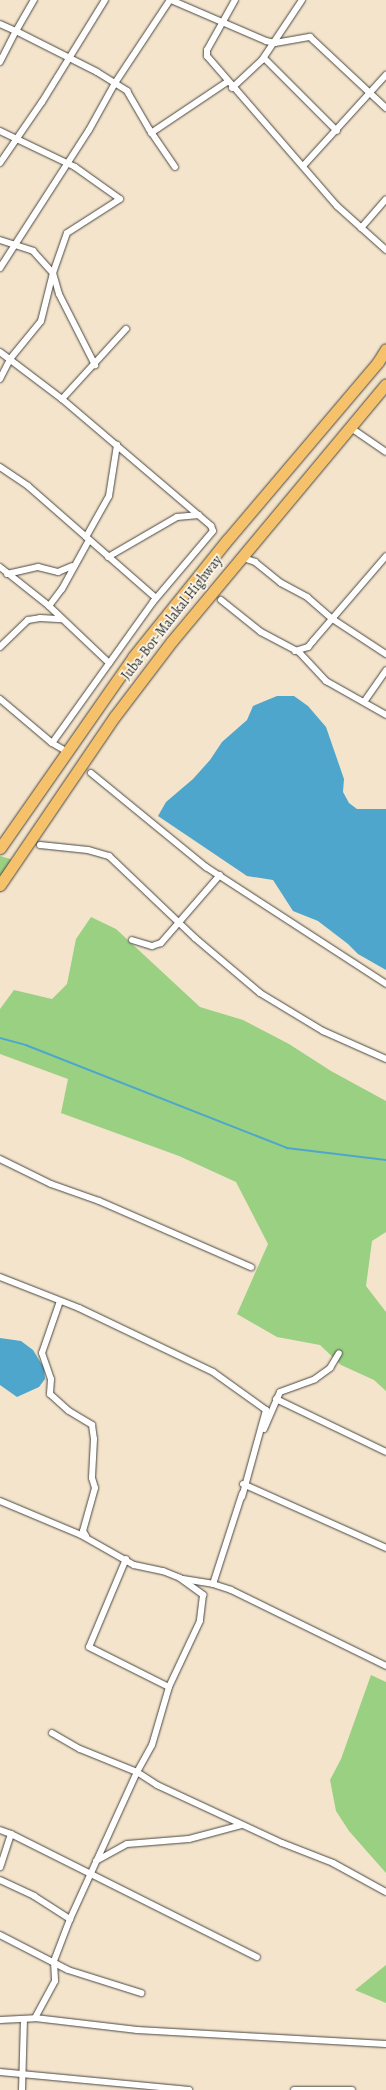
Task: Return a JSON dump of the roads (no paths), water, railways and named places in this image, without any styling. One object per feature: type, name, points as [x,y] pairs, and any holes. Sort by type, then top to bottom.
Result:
[{"type":"highway","name":"Juba-Bor-Malakal Highway","points":[[2,840],[133,657],[177,601],[373,368],[386,349]]},
{"type":"highway","name":"Juba-Bor-Malakal Highway","points":[[0,885],[120,710],[172,640],[240,557],[351,428],[386,384]]},
{"type":"street","points":[[0,62],[34,0]]},
{"type":"street","points":[[0,163],[18,138],[106,0]]},
{"type":"street","points":[[0,268],[14,243],[67,164],[115,83],[171,0],[222,21],[249,36],[275,43],[303,37],[313,39],[386,108]]},
{"type":"street","points":[[235,0],[207,50],[207,56],[232,88],[304,165],[337,206],[386,250]]},
{"type":"street","points":[[232,88],[264,58],[302,0]]},
{"type":"street","points":[[0,24],[70,57],[115,83],[127,92],[152,133],[175,166]]},
{"type":"street","points":[[264,58],[337,131]]},
{"type":"street","points":[[304,165],[337,131],[386,75]]},
{"type":"street","points":[[152,133],[227,82]]},
{"type":"street","points":[[0,131],[18,138],[67,164],[120,199],[67,233],[53,273],[41,321],[10,359],[0,379]]},
{"type":"street","points":[[361,228],[386,199]]},
{"type":"street","points":[[0,240],[14,243],[33,251],[53,273],[59,294],[95,365]]},
{"type":"street","points":[[62,399],[95,365],[126,329]]},
{"type":"street","points":[[0,352],[62,399],[211,526],[212,535],[156,598],[109,663],[79,709],[52,743]]},
{"type":"street","points":[[351,428],[386,452]]},
{"type":"street","points":[[49,606],[75,564],[109,496],[117,445]]},
{"type":"street","points":[[1,470],[28,486],[156,598]]},
{"type":"street","points":[[108,557],[177,517],[199,516]]},
{"type":"street","points":[[295,651],[308,647],[331,618],[386,556]]},
{"type":"street","points":[[240,557],[255,562],[280,583],[307,596],[331,618],[386,654]]},
{"type":"street","points":[[7,574],[38,567],[58,572],[75,564]]},
{"type":"street","points":[[0,567],[49,606],[109,663]]},
{"type":"street","points":[[221,600],[261,632],[295,651],[326,681],[386,715]]},
{"type":"street","points":[[0,647],[28,620],[40,618],[62,619]]},
{"type":"street","points":[[364,702],[386,670]]},
{"type":"street","points":[[0,699],[52,743],[66,751]]},
{"type":"street","points":[[91,773],[168,838],[220,875],[386,984]]},
{"type":"street","points":[[40,845],[88,850],[110,856],[179,920],[214,955],[260,993],[323,1031],[386,1059]]},
{"type":"street","points":[[132,940],[149,946],[158,944],[220,875]]},
{"type":"street","points":[[0,1159],[51,1184],[99,1201],[251,1267]]},
{"type":"street","points":[[0,1277],[60,1301],[213,1372],[266,1410],[242,1497]]},
{"type":"street","points":[[60,1301],[42,1353],[51,1379],[50,1394],[69,1411],[92,1425],[94,1439],[92,1478],[95,1488],[84,1531],[86,1536]]},
{"type":"street","points":[[213,1584],[240,1505],[243,1484],[280,1392],[315,1379],[330,1368],[338,1353]]},
{"type":"street","points":[[276,1400],[386,1452]]},
{"type":"street","points":[[243,1484],[386,1548]]},
{"type":"street","points":[[0,1500],[81,1535],[134,1565],[163,1571],[180,1578],[213,1584],[232,1590],[385,1663]]},
{"type":"street","points":[[126,1560],[89,1647],[169,1686]]},
{"type":"street","points":[[35,2018],[54,1981],[54,1961],[70,1918],[92,1874],[96,1861],[136,1772],[152,1745],[169,1686],[200,1621],[203,1595],[180,1578]]},
{"type":"street","points":[[52,1733],[80,1749],[136,1772],[157,1785],[242,1825],[333,1863],[386,1892]]},
{"type":"street","points":[[96,1861],[127,1844],[189,1839],[242,1825]]},
{"type":"street","points":[[0,1830],[92,1874],[257,1957]]},
{"type":"street","points":[[0,1867],[11,1834]]},
{"type":"street","points":[[0,1880],[14,1889],[34,1896],[70,1918]]},
{"type":"street","points":[[0,1935],[54,1961],[68,1970],[141,1993]]},
{"type":"street","points":[[0,2020],[35,2018],[137,2030],[386,2044]]},
{"type":"street","points":[[22,2090],[21,2075],[24,2019]]},
{"type":"street","points":[[0,2072],[189,2090]]},
{"type":"street","points":[[294,2090],[352,2090]]},
{"type":"water","points":[[277,696],[294,696],[308,706],[326,727],[344,779],[343,792],[349,803],[357,809],[386,809],[386,970],[358,954],[348,944],[318,921],[293,911],[273,880],[247,876],[158,816],[166,802],[193,779],[210,760],[222,742],[247,720],[253,706]]},
{"type":"water","points":[[0,1338],[21,1341],[33,1350],[44,1368],[45,1379],[39,1387],[17,1397],[0,1385]]},
{"type":"waterway","points":[[0,1038],[26,1045],[287,1148],[386,1160]]}]
